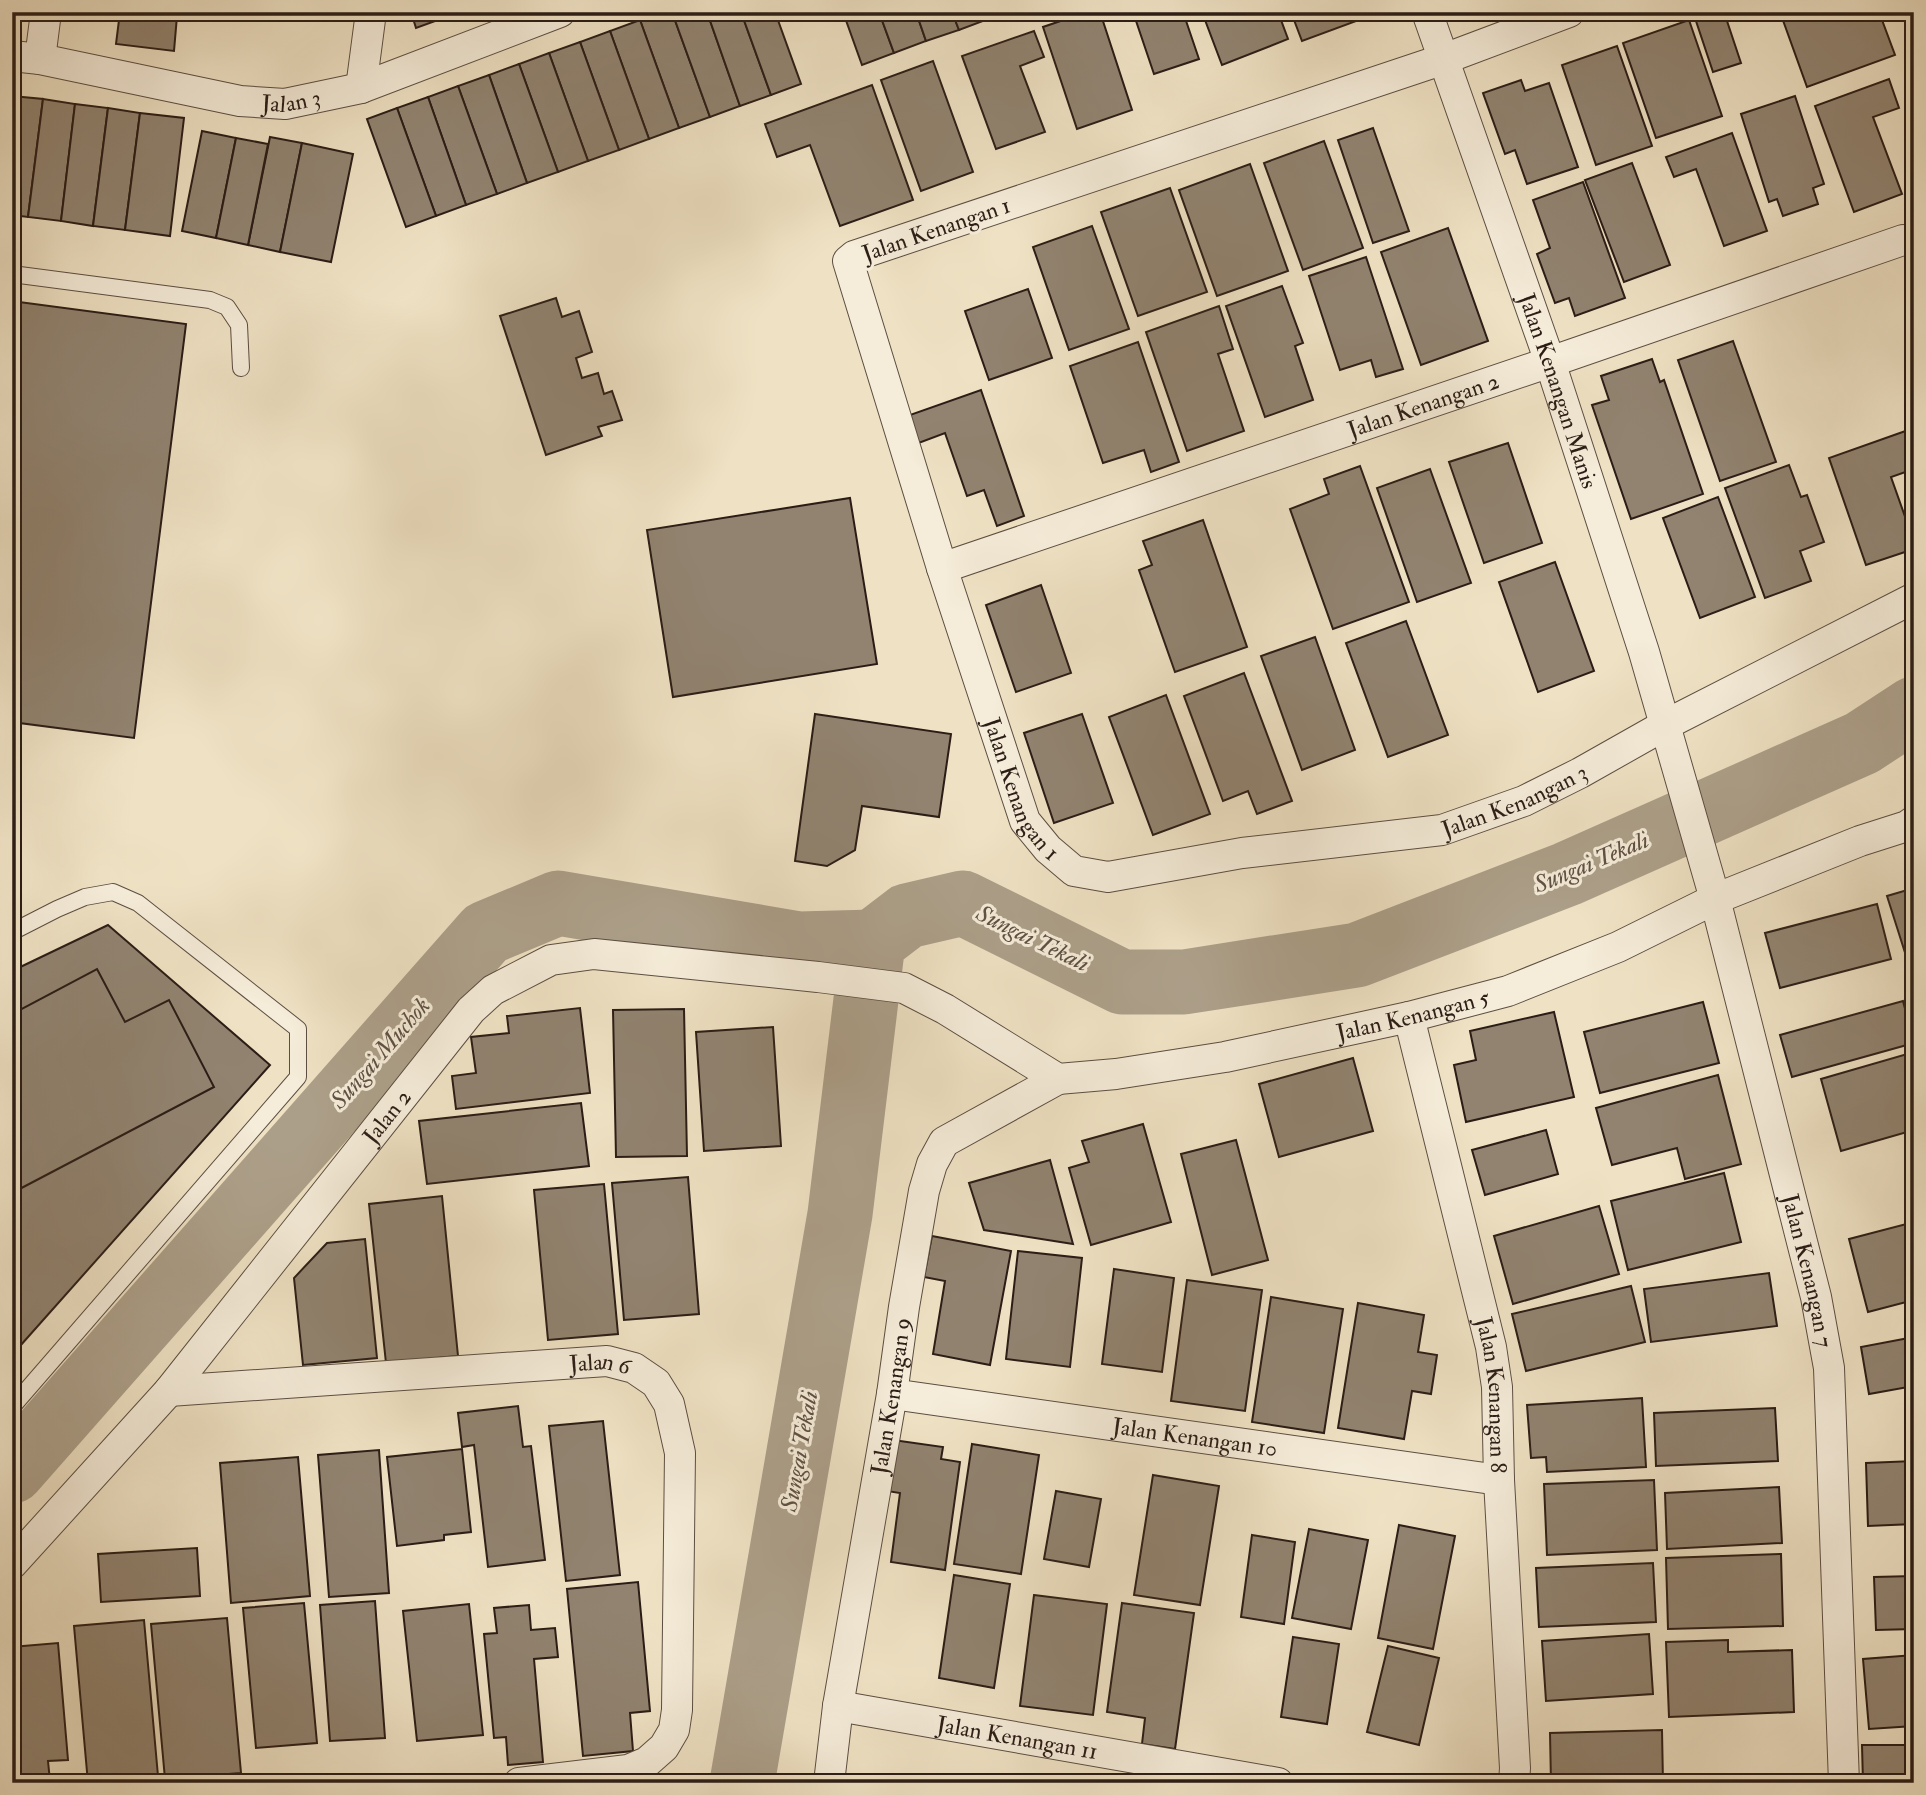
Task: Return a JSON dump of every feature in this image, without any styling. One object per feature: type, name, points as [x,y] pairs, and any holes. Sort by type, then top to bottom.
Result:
[{"type":"street","points":[[26,57],[46,12]]},
{"type":"street","points":[[361,88],[370,12]]},
{"type":"street","name":"Jalan 3","points":[[26,57],[240,101],[285,104],[361,88],[560,12]]},
{"type":"street","name":"Jalan Kenangan Manis","points":[[1427,12],[1550,362],[1640,639],[1679,773]]},
{"type":"street","name":"Jalan Kenangan 1","points":[[1074,871],[1048,849],[1025,821],[942,568],[848,261],[850,258],[1444,59],[1569,12]]},
{"type":"street","name":"Jalan Kenangan 2","points":[[942,568],[1903,240]]},
{"type":"street","name":"Jalan Kenangan 3","points":[[1074,871],[1108,877],[1242,853],[1442,830],[1524,801],[1665,725],[1914,598]]},
{"type":"street","name":"Jalan Kenangan 7","points":[[1679,773],[1715,900],[1816,1297],[1829,1368],[1844,1783]]},
{"type":"street","name":"Jalan Kenangan 5","points":[[1058,1079],[1116,1074],[1225,1058],[1409,1017],[1508,990],[1618,947],[1715,900],[1914,821]]},
{"type":"street","name":"Jalan 2","points":[[12,1564],[169,1391],[471,1010],[494,990],[551,960],[594,954],[904,988],[945,1009],[1058,1079]]},
{"type":"street","name":"Jalan Kenangan 8","points":[[1409,1017],[1491,1347],[1497,1387],[1514,1783]]},
{"type":"street","name":"Jalan Kenangan 9","points":[[829,1783],[838,1706],[904,1307],[924,1191],[932,1164],[944,1142],[1058,1079]]},
{"type":"street","name":"Jalan 6","points":[[169,1391],[607,1361],[634,1368],[656,1384],[668,1404],[680,1453],[677,1710],[674,1730],[664,1746],[647,1762],[628,1770],[519,1783]]},
{"type":"street","name":"Jalan Kenangan 10","points":[[891,1394],[1499,1480]]},
{"type":"street","name":"Jalan Kenangan 11","points":[[838,1706],[1278,1783]]},
{"type":"lane","points":[[12,274],[219,303],[228,307],[239,325],[241,368]]},
{"type":"lane","points":[[12,932],[85,897],[113,892],[138,903],[298,1029],[298,1077],[12,1407]]},
{"type":"building","points":[[120,12],[193,12],[192,18],[177,16],[174,51],[116,44]]},
{"type":"building","points":[[411,12],[451,12],[452,15],[416,28]]},
{"type":"building","points":[[662,12],[672,12],[710,117],[679,128],[640,20]]},
{"type":"building","points":[[672,12],[707,12],[740,106],[710,117]]},
{"type":"building","points":[[707,12],[741,12],[771,95],[740,106]]},
{"type":"building","points":[[741,12],[775,12],[801,84],[771,95]]},
{"type":"building","points":[[843,12],[879,12],[894,53],[862,65]]},
{"type":"building","points":[[879,12],[916,12],[926,41],[894,53]]},
{"type":"building","points":[[916,12],[952,12],[959,30],[926,41]]},
{"type":"building","points":[[952,12],[989,12],[991,18],[959,30]]},
{"type":"building","points":[[1087,12],[1100,12],[1132,110],[1077,129],[1043,27]]},
{"type":"building","points":[[1133,12],[1183,12],[1199,59],[1154,74]]},
{"type":"building","points":[[1202,12],[1278,12],[1288,39],[1222,65]]},
{"type":"building","points":[[1291,12],[1356,12],[1359,20],[1302,41]]},
{"type":"building","points":[[1693,12],[1724,12],[1741,63],[1713,72]]},
{"type":"building","points":[[1780,12],[1879,12],[1895,55],[1807,87]]},
{"type":"building","points":[[640,20],[679,128],[649,139],[610,31]]},
{"type":"building","points":[[1689,20],[1722,116],[1656,138],[1623,43]]},
{"type":"building","points":[[610,31],[649,139],[619,150],[580,42]]},
{"type":"building","points":[[1034,31],[1044,57],[1020,66],[1045,132],[996,149],[962,56]]},
{"type":"building","points":[[580,42],[619,150],[588,161],[549,53]]},
{"type":"building","points":[[1617,46],[1652,146],[1596,165],[1562,65]]},
{"type":"building","points":[[549,53],[588,161],[558,172],[519,64]]},
{"type":"building","points":[[933,61],[973,172],[921,191],[881,80]]},
{"type":"building","points":[[519,64],[558,172],[527,183],[489,75]]},
{"type":"building","points":[[489,75],[527,183],[497,194],[458,86]]},
{"type":"building","points":[[1889,79],[1899,108],[1873,117],[1902,194],[1854,212],[1815,106]]},
{"type":"building","points":[[1521,80],[1525,91],[1549,83],[1578,167],[1527,184],[1515,150],[1505,154],[1483,93]]},
{"type":"building","points":[[872,85],[913,200],[840,226],[810,145],[777,157],[765,124]]},
{"type":"building","points":[[458,86],[497,194],[466,205],[428,97]]},
{"type":"building","points":[[12,96],[43,99],[28,217],[12,215]]},
{"type":"building","points":[[1795,96],[1824,184],[1813,188],[1818,204],[1783,216],[1777,199],[1769,202],[1741,114]]},
{"type":"building","points":[[428,97],[466,205],[436,216],[397,108]]},
{"type":"building","points":[[43,99],[75,104],[61,221],[28,217]]},
{"type":"building","points":[[75,104],[108,108],[93,226],[61,221]]},
{"type":"building","points":[[108,108],[140,113],[125,230],[93,226]]},
{"type":"building","points":[[397,108],[436,216],[406,227],[367,119]]},
{"type":"building","points":[[140,113],[184,118],[170,236],[125,230]]},
{"type":"building","points":[[1373,128],[1409,231],[1373,243],[1338,140]]},
{"type":"building","points":[[202,131],[236,138],[216,238],[182,231]]},
{"type":"building","points":[[1732,133],[1767,231],[1724,246],[1696,169],[1674,177],[1666,157]]},
{"type":"building","points":[[270,137],[302,143],[280,252],[248,245]]},
{"type":"building","points":[[236,138],[268,144],[248,245],[216,238]]},
{"type":"building","points":[[1324,141],[1363,248],[1303,270],[1264,163]]},
{"type":"building","points":[[302,143],[353,154],[331,262],[280,252]]},
{"type":"building","points":[[1632,163],[1670,265],[1624,282],[1585,180]]},
{"type":"building","points":[[1250,164],[1288,271],[1217,296],[1179,190]]},
{"type":"building","points":[[1583,182],[1625,298],[1575,316],[1569,298],[1555,303],[1537,254],[1550,248],[1533,200]]},
{"type":"building","points":[[1170,188],[1207,292],[1138,316],[1101,212]]},
{"type":"building","points":[[1092,226],[1129,329],[1069,350],[1033,247]]},
{"type":"building","points":[[1448,228],[1488,341],[1421,365],[1381,252]]},
{"type":"building","points":[[1366,257],[1403,369],[1376,377],[1371,360],[1340,370],[1309,276]]},
{"type":"building","points":[[1282,286],[1303,343],[1295,346],[1313,400],[1265,417],[1226,306]]},
{"type":"building","points":[[1028,289],[1052,358],[989,380],[965,311]]},
{"type":"building","points":[[556,298],[562,317],[579,311],[592,352],[576,358],[582,378],[598,373],[604,394],[612,391],[622,420],[598,427],[602,436],[546,455],[500,316]]},
{"type":"building","points":[[19,302],[186,324],[134,738],[12,722],[12,357]]},
{"type":"building","points":[[1219,306],[1233,349],[1218,354],[1244,431],[1187,451],[1146,332]]},
{"type":"building","points":[[1733,341],[1776,462],[1720,481],[1678,360]]},
{"type":"building","points":[[1138,342],[1179,462],[1151,472],[1144,450],[1103,463],[1070,366]]},
{"type":"building","points":[[1652,359],[1660,382],[1664,380],[1703,494],[1631,519],[1592,405],[1609,400],[1601,376]]},
{"type":"building","points":[[981,390],[1024,516],[997,526],[984,490],[967,496],[945,433],[916,444],[907,416]]},
{"type":"building","points":[[1914,428],[1914,469],[1891,477],[1914,542],[1914,549],[1866,565],[1829,458]]},
{"type":"building","points":[[1508,443],[1542,543],[1484,563],[1449,462]]},
{"type":"building","points":[[1789,465],[1801,497],[1807,495],[1824,542],[1800,551],[1811,581],[1765,598],[1725,488]]},
{"type":"building","points":[[1360,466],[1409,602],[1333,629],[1290,509],[1329,494],[1324,479]]},
{"type":"building","points":[[1430,469],[1471,583],[1417,602],[1377,488]]},
{"type":"building","points":[[1718,497],[1755,597],[1700,618],[1663,518]]},
{"type":"building","points":[[850,498],[877,664],[673,697],[647,530]]},
{"type":"building","points":[[1203,520],[1247,647],[1175,672],[1139,570],[1152,565],[1143,541]]},
{"type":"building","points":[[1555,562],[1594,671],[1538,692],[1499,582]]},
{"type":"building","points":[[1041,585],[1071,673],[1016,692],[986,605]]},
{"type":"building","points":[[1406,621],[1448,735],[1388,757],[1346,643]]},
{"type":"building","points":[[1315,637],[1355,750],[1302,770],[1261,656]]},
{"type":"building","points":[[1244,673],[1292,801],[1257,814],[1248,791],[1223,801],[1184,696]]},
{"type":"building","points":[[1166,695],[1210,814],[1153,835],[1109,717]]},
{"type":"building","points":[[815,714],[951,734],[939,817],[862,806],[855,850],[827,866],[795,861]]},
{"type":"building","points":[[1082,714],[1113,803],[1054,823],[1024,733]]},
{"type":"building","points":[[1914,888],[1914,981],[1887,896]]},
{"type":"building","points":[[1877,904],[1891,959],[1780,988],[1765,933]]},
{"type":"building","points":[[108,925],[270,1065],[12,1355],[12,971]]},
{"type":"building","points":[[97,969],[125,1022],[169,1000],[214,1087],[12,1193],[12,1014]]},
{"type":"building","points":[[1903,1001],[1914,1043],[1792,1077],[1780,1035]]},
{"type":"building","points":[[1703,1002],[1719,1063],[1600,1093],[1584,1032]]},
{"type":"building","points":[[580,1008],[590,1093],[456,1109],[452,1076],[476,1073],[471,1037],[509,1033],[507,1016]]},
{"type":"building","points":[[684,1009],[687,1156],[616,1157],[613,1010]]},
{"type":"building","points":[[1554,1012],[1574,1097],[1466,1122],[1454,1065],[1476,1060],[1470,1031]]},
{"type":"building","points":[[773,1027],[781,1146],[704,1151],[696,1032]]},
{"type":"building","points":[[1914,1052],[1914,1130],[1841,1151],[1821,1079]]},
{"type":"building","points":[[1353,1058],[1373,1131],[1279,1157],[1259,1084]]},
{"type":"building","points":[[1718,1075],[1741,1164],[1685,1179],[1677,1148],[1612,1165],[1596,1108]]},
{"type":"building","points":[[581,1103],[589,1166],[427,1184],[419,1121]]},
{"type":"building","points":[[1143,1124],[1171,1222],[1091,1245],[1069,1168],[1089,1162],[1082,1141]]},
{"type":"building","points":[[1546,1130],[1558,1174],[1485,1195],[1472,1150]]},
{"type":"building","points":[[1236,1140],[1268,1260],[1212,1275],[1181,1154]]},
{"type":"building","points":[[1050,1160],[1073,1244],[984,1230],[969,1183]]},
{"type":"building","points":[[1724,1173],[1741,1242],[1628,1270],[1611,1201]]},
{"type":"building","points":[[688,1177],[699,1314],[624,1320],[612,1183]]},
{"type":"building","points":[[604,1184],[618,1334],[548,1340],[534,1190]]},
{"type":"building","points":[[442,1196],[458,1356],[386,1363],[369,1204]]},
{"type":"building","points":[[1599,1206],[1619,1274],[1513,1304],[1494,1236]]},
{"type":"building","points":[[1914,1222],[1914,1300],[1868,1312],[1849,1239]]},
{"type":"building","points":[[932,1236],[1011,1251],[990,1365],[933,1354],[945,1281],[924,1277]]},
{"type":"building","points":[[365,1239],[377,1358],[303,1365],[294,1278],[327,1243]]},
{"type":"building","points":[[1018,1251],[1082,1258],[1070,1367],[1006,1359]]},
{"type":"building","points":[[1114,1269],[1174,1278],[1162,1372],[1102,1364]]},
{"type":"building","points":[[1769,1273],[1777,1326],[1651,1342],[1644,1289]]},
{"type":"building","points":[[1187,1280],[1262,1290],[1245,1411],[1171,1401]]},
{"type":"building","points":[[1631,1286],[1645,1342],[1526,1371],[1512,1314]]},
{"type":"building","points":[[1271,1297],[1343,1309],[1324,1433],[1252,1422]]},
{"type":"building","points":[[1358,1303],[1424,1315],[1418,1352],[1437,1355],[1431,1394],[1412,1391],[1404,1439],[1338,1428]]},
{"type":"building","points":[[1914,1337],[1914,1386],[1869,1394],[1861,1347]]},
{"type":"building","points":[[1642,1398],[1646,1467],[1547,1472],[1546,1457],[1531,1458],[1527,1405]]},
{"type":"building","points":[[518,1406],[523,1447],[531,1446],[545,1560],[488,1567],[474,1445],[462,1447],[458,1413]]},
{"type":"building","points":[[1775,1408],[1778,1461],[1656,1466],[1654,1413]]},
{"type":"building","points":[[603,1421],[620,1575],[566,1581],[549,1426]]},
{"type":"building","points":[[893,1440],[943,1447],[941,1459],[960,1462],[945,1570],[891,1562],[900,1493],[887,1491]]},
{"type":"building","points":[[972,1444],[1039,1455],[1021,1574],[954,1564]]},
{"type":"building","points":[[462,1449],[471,1532],[444,1535],[444,1540],[397,1546],[387,1457]]},
{"type":"building","points":[[379,1450],[389,1593],[329,1597],[318,1455]]},
{"type":"building","points":[[298,1457],[310,1596],[231,1603],[220,1463]]},
{"type":"building","points":[[1914,1461],[1914,1524],[1868,1526],[1866,1463]]},
{"type":"building","points":[[1153,1475],[1219,1486],[1200,1605],[1134,1595]]},
{"type":"building","points":[[1654,1480],[1657,1550],[1547,1555],[1544,1484]]},
{"type":"building","points":[[1779,1487],[1782,1543],[1667,1549],[1665,1493]]},
{"type":"building","points":[[1056,1491],[1101,1499],[1089,1567],[1044,1559]]},
{"type":"building","points":[[1399,1525],[1455,1536],[1433,1649],[1378,1638]]},
{"type":"building","points":[[1309,1529],[1368,1540],[1351,1629],[1292,1618]]},
{"type":"building","points":[[1252,1535],[1295,1542],[1284,1624],[1241,1617]]},
{"type":"building","points":[[197,1548],[200,1596],[101,1602],[98,1554]]},
{"type":"building","points":[[1781,1554],[1783,1626],[1668,1629],[1666,1558]]},
{"type":"building","points":[[1653,1563],[1656,1622],[1539,1627],[1536,1568]]},
{"type":"building","points":[[954,1575],[1010,1584],[994,1688],[939,1678]]},
{"type":"building","points":[[1914,1576],[1914,1629],[1876,1630],[1874,1577]]},
{"type":"building","points":[[638,1582],[650,1711],[630,1713],[633,1751],[583,1756],[567,1589]]},
{"type":"building","points":[[1034,1595],[1107,1604],[1093,1715],[1020,1706]]},
{"type":"building","points":[[375,1601],[385,1738],[330,1741],[320,1605]]},
{"type":"building","points":[[304,1603],[317,1743],[256,1748],[243,1608]]},
{"type":"building","points":[[1122,1603],[1194,1613],[1175,1749],[1142,1744],[1145,1718],[1107,1712]]},
{"type":"building","points":[[469,1604],[483,1735],[417,1741],[403,1611]]},
{"type":"building","points":[[529,1605],[531,1630],[555,1628],[558,1657],[534,1659],[543,1762],[508,1765],[506,1737],[494,1738],[484,1634],[497,1633],[494,1608]]},
{"type":"building","points":[[227,1618],[241,1773],[165,1779],[151,1624]]},
{"type":"building","points":[[144,1620],[158,1776],[88,1783],[74,1626]]},
{"type":"building","points":[[1649,1634],[1653,1694],[1546,1701],[1542,1641]]},
{"type":"building","points":[[1293,1637],[1339,1644],[1327,1724],[1281,1717]]},
{"type":"building","points":[[1728,1640],[1728,1652],[1792,1650],[1794,1712],[1669,1717],[1666,1642]]},
{"type":"building","points":[[58,1643],[68,1760],[48,1761],[50,1781],[12,1783],[12,1647]]},
{"type":"building","points":[[1388,1646],[1439,1658],[1419,1745],[1367,1732]]},
{"type":"building","points":[[1914,1655],[1914,1726],[1869,1729],[1863,1659]]},
{"type":"building","points":[[1662,1730],[1663,1783],[1551,1783],[1550,1733]]},
{"type":"building","points":[[1862,1745],[1914,1745],[1914,1783],[1863,1783]]},
{"type":"waterway","name":"Sungai Tekali","points":[[742,1783],[840,1214],[873,942],[907,916],[963,903],[1122,982],[1184,982],[1357,955],[1567,874],[1862,743],[1914,709]]},
{"type":"waterway","name":"Sungai Muchok","points":[[12,1471],[486,933],[558,903],[799,944],[873,942]]}]
